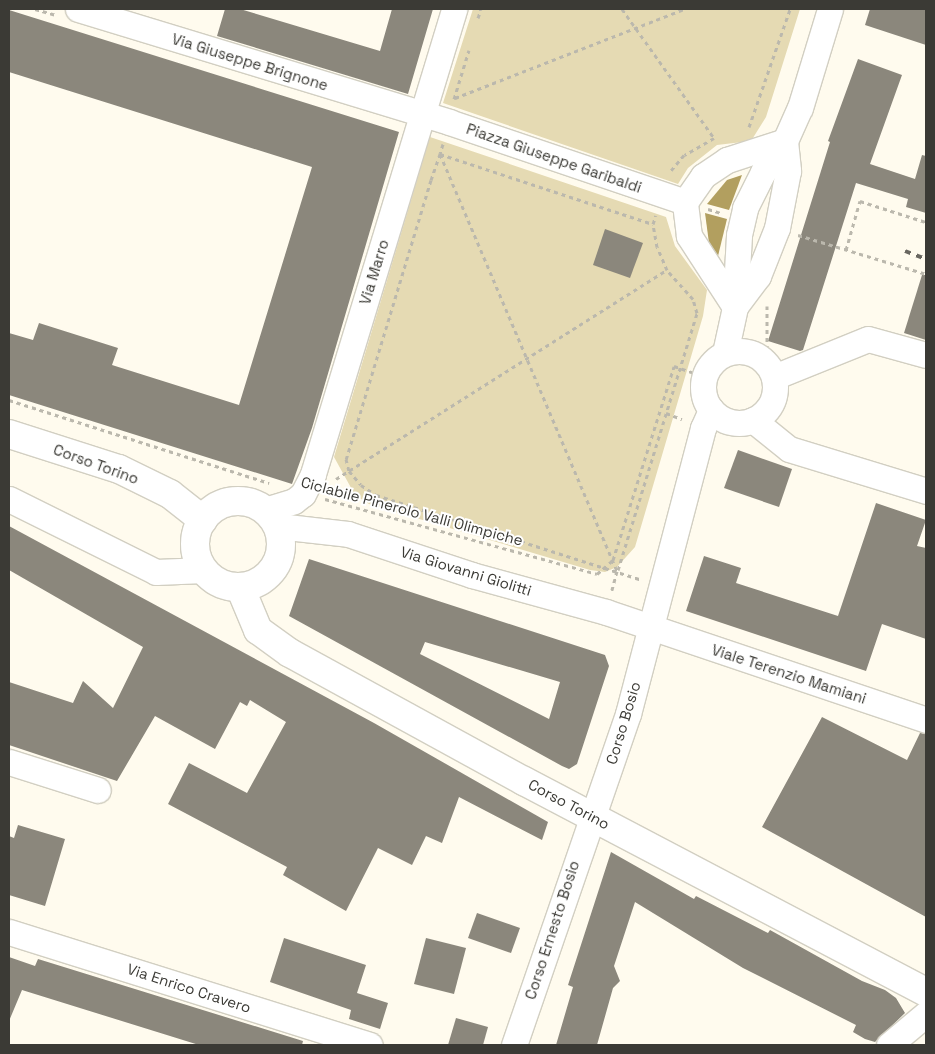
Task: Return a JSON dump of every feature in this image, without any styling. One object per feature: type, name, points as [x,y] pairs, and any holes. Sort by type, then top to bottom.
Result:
[{"type":"main road","name":"Corso Torino","points":[[9,434],[119,469],[170,494],[202,520]]},
{"type":"main road","points":[[225,503],[253,503],[271,518],[280,554],[275,566],[260,581],[240,587],[226,585],[204,570],[195,545],[202,520],[225,503]]},
{"type":"main road","name":"Corso Torino","points":[[240,587],[258,630],[290,653],[592,816],[926,992]]},
{"type":"street","name":"Via Giuseppe Brignone","points":[[78,9],[421,116]]},
{"type":"street","name":"Via Marro","points":[[314,496],[316,465],[403,172],[454,9]]},
{"type":"street","points":[[725,353],[735,307],[739,236],[745,208],[763,172],[785,141],[800,108],[830,9]]},
{"type":"street","name":"Piazza Giuseppe Garibaldi","points":[[421,116],[449,122],[685,202]]},
{"type":"street","points":[[735,307],[689,236],[685,202],[704,176],[727,160],[785,141]]},
{"type":"street","points":[[735,307],[758,276],[777,228],[788,170],[785,141]]},
{"type":"street","points":[[774,377],[868,339],[926,355]]},
{"type":"street","points":[[750,352],[768,366],[774,377],[772,400],[753,420],[731,422],[711,410],[705,400],[704,378],[716,358],[725,353],[750,352]]},
{"type":"street","points":[[652,629],[703,428],[711,410]]},
{"type":"street","points":[[753,420],[789,449],[926,491]]},
{"type":"street","points":[[271,518],[294,502],[314,496]]},
{"type":"street","points":[[9,499],[156,572],[204,570]]},
{"type":"street","name":"Via Giovanni Giolitti","points":[[271,518],[348,534],[472,574],[606,612],[652,629]]},
{"type":"street","name":"Viale Terenzio Mamiani","points":[[652,629],[926,720]]},
{"type":"street","name":"Corso Bosio","points":[[592,816],[628,714],[652,629]]},
{"type":"street","points":[[9,762],[98,790]]},
{"type":"street","name":"Corso Ernesto Bosio","points":[[514,1045],[592,816]]},
{"type":"street","name":"Via Enrico Cravero","points":[[9,932],[370,1045]]},
{"type":"street","points":[[889,1045],[926,1014]]},
{"type":"path","points":[[476,26],[481,9]]},
{"type":"path","points":[[622,9],[714,138]]},
{"type":"path","points":[[470,44],[455,98],[684,9]]},
{"type":"path","points":[[744,132],[755,116],[790,9]]},
{"type":"path","points":[[449,122],[346,459],[349,471],[361,485],[376,495],[618,571]]},
{"type":"path","points":[[670,170],[684,155],[714,138],[723,136]]},
{"type":"path","points":[[440,154],[653,224]]},
{"type":"path","points":[[440,154],[618,571]]},
{"type":"path","points":[[403,172],[431,180]]},
{"type":"path","points":[[606,612],[697,313],[693,299],[666,270],[657,248],[653,224],[662,195]]},
{"type":"path","points":[[846,250],[860,201],[926,222]]},
{"type":"path","points":[[777,228],[926,274]]},
{"type":"path","points":[[330,483],[666,270]]},
{"type":"path","points":[[607,566],[613,560],[674,366]]},
{"type":"path","name":"Ciclabile Pinerolo Valli Olimpiche","points":[[9,400],[314,496],[597,574],[607,566]]},
{"type":"path","points":[[317,528],[314,496],[327,490]]},
{"type":"shaded area","points":[[473,9],[800,9],[766,117],[751,141],[717,145],[688,168],[678,184],[443,103]]},
{"type":"shaded area","points":[[430,137],[666,217],[675,246],[707,290],[703,316],[635,547],[617,567],[605,572],[590,570],[369,504],[355,495],[334,457]]},
{"type":"shaded area","points":[[742,175],[729,210],[707,204],[727,180]]},
{"type":"shaded area","points":[[705,213],[727,219],[718,256],[709,243]]},
{"type":"building","points":[[225,9],[240,9],[380,51],[392,9],[433,9],[408,94],[217,36]]},
{"type":"building","points":[[870,9],[926,9],[926,45],[865,25]]},
{"type":"building","points":[[9,10],[399,132],[312,428],[292,484],[9,395],[9,333],[33,340],[39,323],[118,348],[112,365],[239,405],[312,167],[9,72]]},
{"type":"building","points":[[858,59],[902,75],[870,164],[915,179],[922,155],[926,156],[926,213],[906,207],[908,199],[856,183],[803,350],[800,351],[768,341],[830,142],[828,141]]},
{"type":"building","points":[[605,229],[643,243],[630,278],[593,265]]},
{"type":"building","points":[[922,275],[926,275],[926,340],[904,333]]},
{"type":"building","points":[[738,450],[792,469],[779,507],[724,488]]},
{"type":"building","points":[[876,503],[926,520],[917,546],[926,548],[926,639],[882,624],[866,671],[686,611],[704,556],[741,568],[736,583],[838,616]]},
{"type":"building","points":[[9,526],[374,723],[548,822],[542,840],[459,797],[442,843],[426,836],[412,865],[378,848],[346,911],[283,875],[287,867],[168,804],[189,763],[247,793],[286,722],[250,700],[247,706],[240,702],[215,749],[155,716],[117,781],[9,745],[9,682],[73,703],[83,681],[113,708],[143,647],[9,570]]},
{"type":"building","points":[[309,559],[605,655],[609,666],[577,764],[569,769],[289,616]],"holes":[[[425,642],[560,682],[549,719],[420,654]]]},
{"type":"building","points":[[822,717],[907,760],[920,733],[926,734],[926,917],[762,827]]},
{"type":"building","points":[[18,825],[65,839],[45,906],[9,895],[9,836],[14,838]]},
{"type":"building","points":[[611,852],[694,899],[696,896],[768,933],[770,930],[862,981],[885,990],[896,998],[905,1013],[875,1042],[865,1039],[853,1032],[856,1025],[743,968],[635,902],[614,966],[620,981],[613,988],[597,1045],[556,1045],[573,987],[568,985]]},
{"type":"building","points":[[477,913],[520,928],[511,953],[468,938]]},
{"type":"building","points":[[284,938],[366,965],[357,993],[388,1003],[380,1029],[349,1019],[351,1010],[270,982]]},
{"type":"building","points":[[426,938],[466,948],[454,994],[414,984]]},
{"type":"building","points":[[9,957],[35,966],[38,959],[303,1041],[302,1045],[199,1045],[22,990],[9,1021]]},
{"type":"building","points":[[456,1018],[488,1027],[483,1045],[448,1045]]},
{"type":"railway","points":[[905,251],[926,259]]}]
